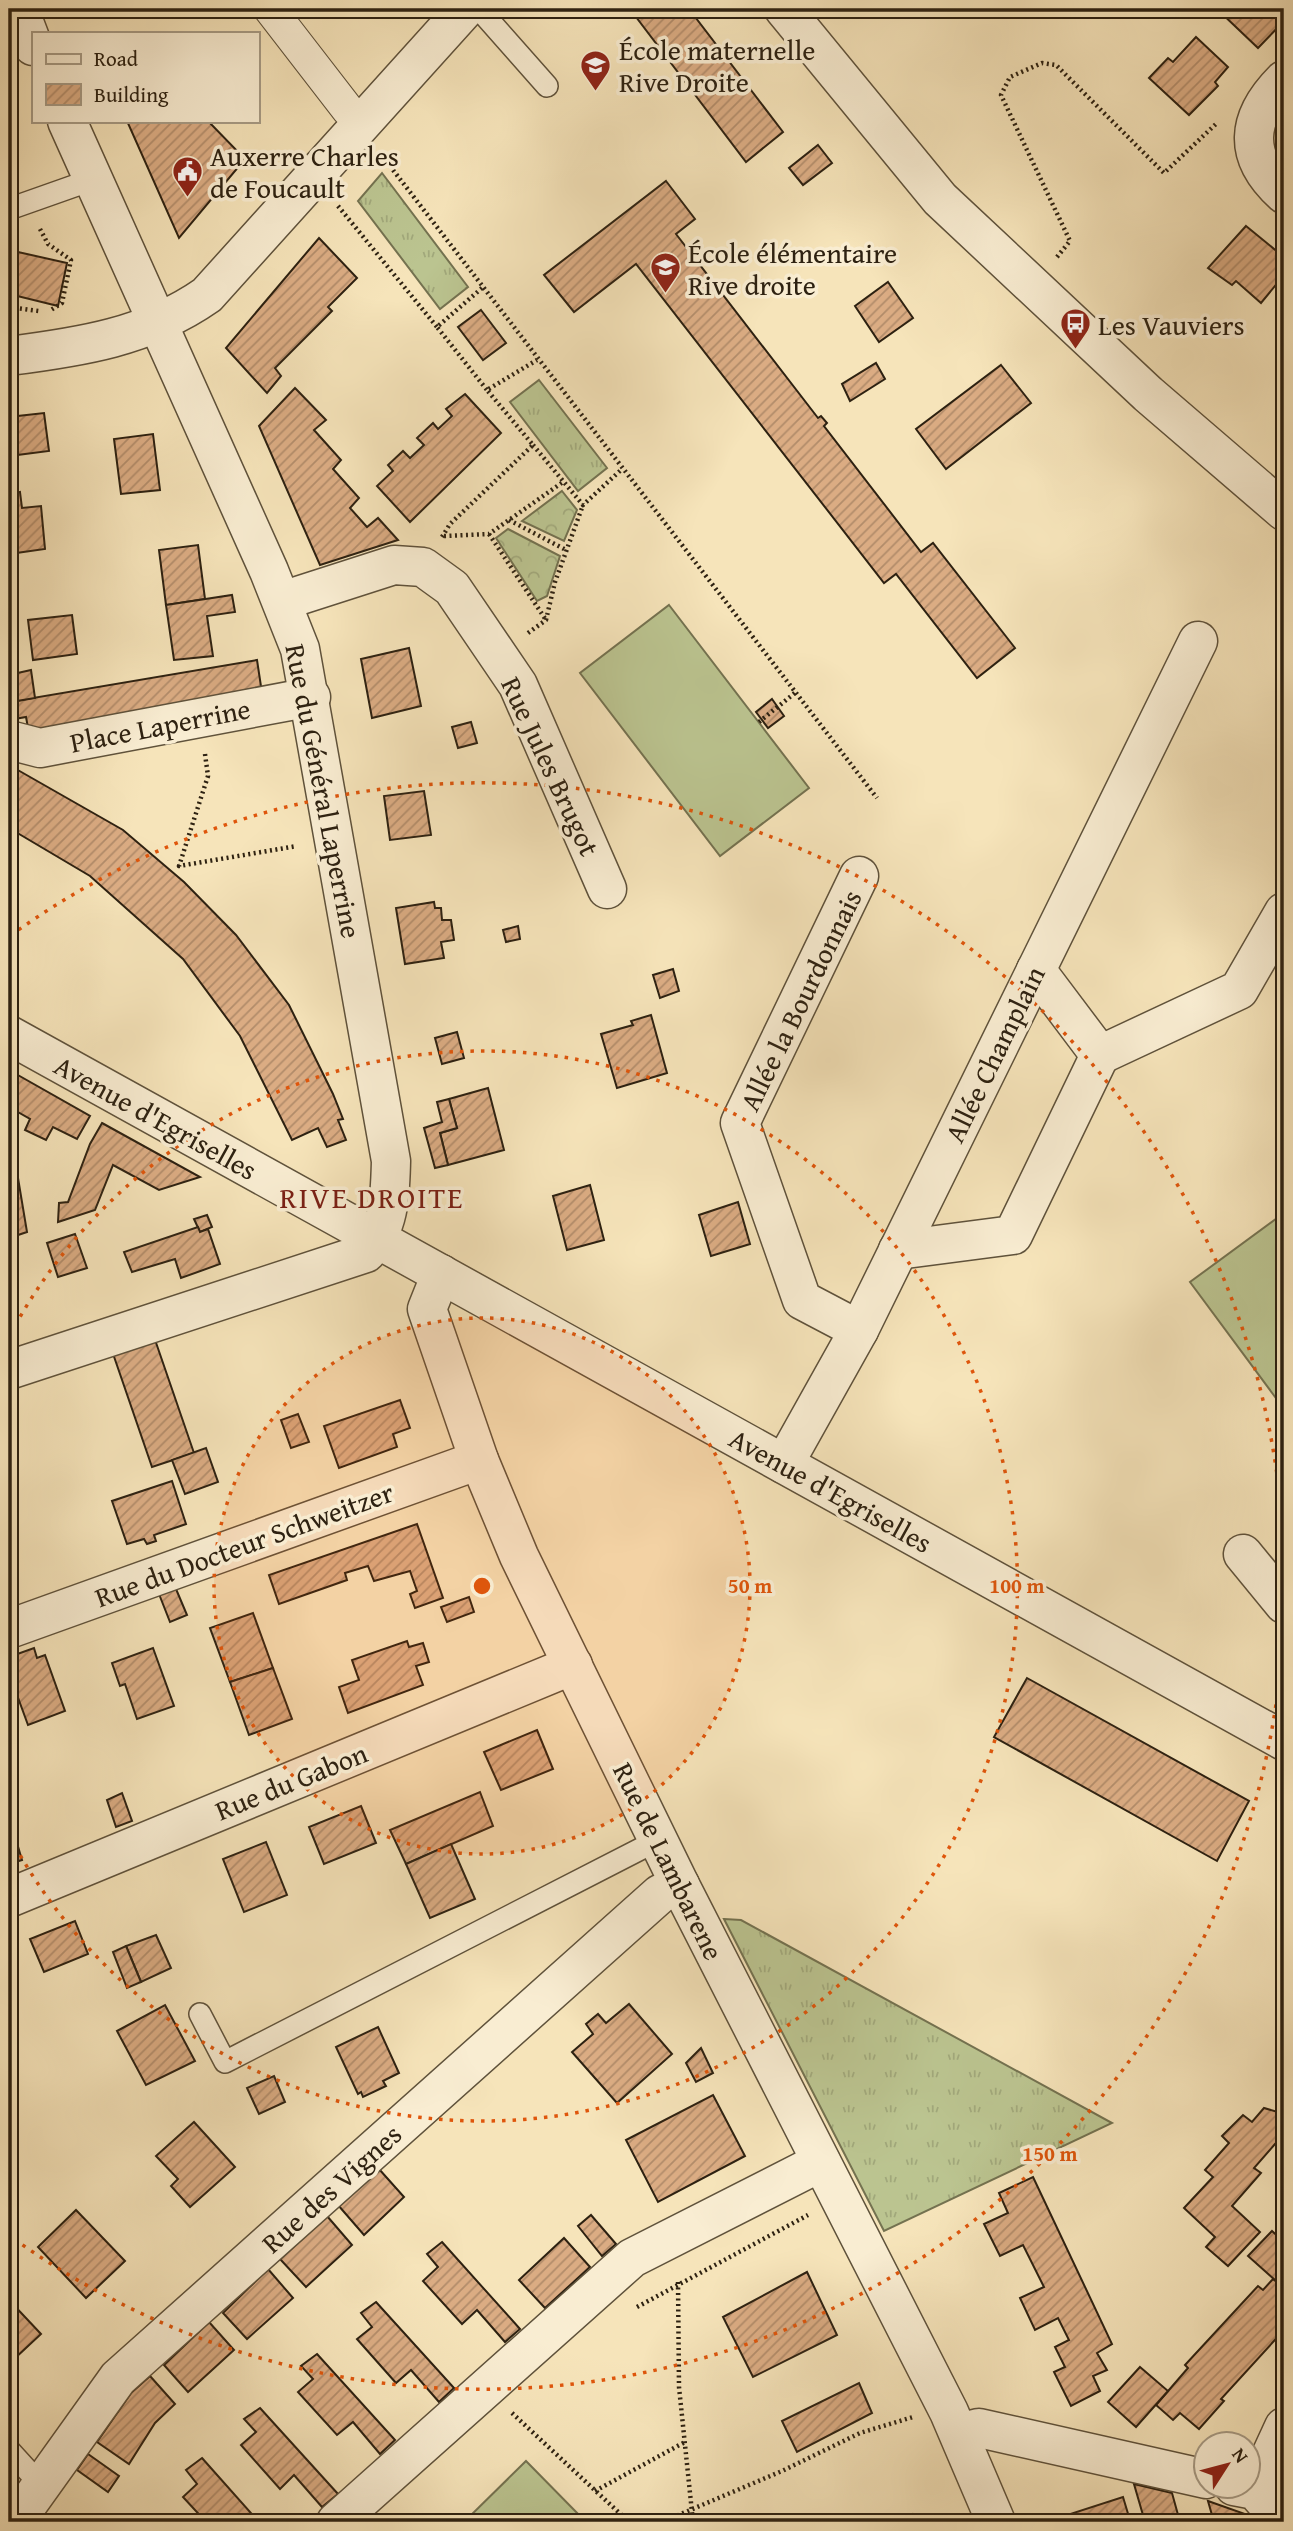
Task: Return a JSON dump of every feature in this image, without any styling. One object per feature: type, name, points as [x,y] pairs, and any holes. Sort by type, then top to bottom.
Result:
[{"type":"street","points":[[19,9],[32,43]]},
{"type":"street","points":[[270,9],[348,110]]},
{"type":"street","points":[[9,356],[92,344],[158,324],[207,295],[465,9]]},
{"type":"street","points":[[784,9],[940,199],[1148,394],[1284,511]]},
{"type":"street","points":[[1284,80],[1265,99],[1253,126],[1256,160],[1284,194]]},
{"type":"street","name":"Rue du Général Laperrine","points":[[67,122],[282,601],[300,649],[311,697],[391,1161],[386,1221],[378,1240]]},
{"type":"street","points":[[282,601],[433,552]]},
{"type":"street","name":"Rue Jules Brugot","points":[[433,552],[452,588],[518,685],[607,889]]},
{"type":"street","name":"Allée Champlain","points":[[784,1464],[859,1330],[1198,641]]},
{"type":"street","name":"Place Laperrine","points":[[9,740],[40,748],[311,697]]},
{"type":"street","name":"Allée la Bourdonnais","points":[[859,876],[740,1123],[802,1300],[859,1330]]},
{"type":"street","points":[[898,1250],[1013,1235],[1100,1055],[1238,990],[1284,912]]},
{"type":"street","points":[[1036,970],[1100,1055]]},
{"type":"street","name":"Avenue d'Egriselles","points":[[9,1035],[1284,1741]]},
{"type":"street","points":[[9,1370],[366,1253],[378,1240]]},
{"type":"street","name":"Rue de Lambarene","points":[[441,1274],[427,1309],[479,1460],[519,1556],[680,1885],[954,2423],[996,2522]]},
{"type":"street","name":"Rue du Docteur Schweitzer","points":[[9,1629],[479,1460]]},
{"type":"street","points":[[1243,1554],[1284,1604]]},
{"type":"street","name":"Rue du Gabon","points":[[9,1898],[573,1665]]},
{"type":"street","name":"Rue des Vignes","points":[[15,2522],[118,2378],[660,1894],[680,1885]]},
{"type":"street","points":[[336,2522],[632,2258],[821,2162]]},
{"type":"street","points":[[954,2423],[1192,2476]]},
{"type":"street","points":[[1262,2461],[1284,2427]]},
{"type":"street","points":[[1258,2500],[1283,2522]]},
{"type":"lane","points":[[480,9],[547,86]]},
{"type":"lane","points":[[18,206],[94,179]]},
{"type":"lane","points":[[200,2014],[225,2062],[658,1840]]},
{"type":"lane","points":[[9,2450],[40,2484]]},
{"type":"path","points":[[1052,262],[1070,241],[1001,95],[1010,77],[1042,63],[1056,65],[1164,173],[1225,116],[1253,126]]},
{"type":"path","points":[[376,147],[537,360],[877,798]]},
{"type":"path","points":[[313,176],[583,505]]},
{"type":"path","points":[[9,307],[35,312],[54,310],[62,303],[70,273],[71,260],[48,244],[18,206]]},
{"type":"path","points":[[437,327],[482,288]]},
{"type":"path","points":[[487,390],[537,360]]},
{"type":"path","points":[[433,552],[450,524],[533,445]]},
{"type":"path","points":[[498,654],[546,620],[566,550],[583,505],[622,468]]},
{"type":"path","points":[[433,552],[489,534],[563,482]]},
{"type":"path","points":[[509,520],[566,550]]},
{"type":"path","points":[[489,534],[546,620]]},
{"type":"path","points":[[759,722],[796,692]]},
{"type":"path","points":[[200,718],[208,776],[179,866],[335,839]]},
{"type":"path","points":[[635,2308],[840,2198]]},
{"type":"path","points":[[671,2238],[678,2283],[679,2387],[693,2522]]},
{"type":"path","points":[[500,2421],[521,2402]]},
{"type":"path","points":[[511,2412],[629,2522]]},
{"type":"path","points":[[662,2522],[782,2471],[860,2433],[912,2417],[954,2423]]},
{"type":"path","points":[[595,2491],[685,2442]]},
{"type":"green space","points":[[382,173],[468,287],[440,309],[358,201]]},
{"type":"green space","points":[[539,380],[607,468],[578,491],[510,402]]},
{"type":"green space","points":[[562,491],[577,510],[564,541],[522,521]]},
{"type":"green space","points":[[508,529],[560,556],[547,596],[537,601],[496,538]]},
{"type":"green space","points":[[669,605],[809,788],[720,856],[580,673]]},
{"type":"green space","points":[[1284,1213],[1284,1409],[1190,1282]]},
{"type":"green space","points":[[724,1919],[741,1920],[1112,2123],[884,2231]]},
{"type":"green space","points":[[526,2461],[586,2522],[464,2522]]},
{"type":"building","points":[[361,9],[379,9],[371,17]]},
{"type":"building","points":[[630,9],[689,9],[783,132],[746,162]]},
{"type":"building","points":[[1217,9],[1284,9],[1284,21],[1258,48]]},
{"type":"building","points":[[1196,37],[1228,67],[1215,82],[1218,86],[1189,115],[1149,78],[1168,58],[1173,62]]},
{"type":"building","name":"Auxerre Charles de Foucault","points":[[127,122],[209,122],[245,159],[179,238]]},
{"type":"building","points":[[818,145],[832,163],[803,185],[789,168]]},
{"type":"building","points":[[666,181],[695,219],[676,234],[818,418],[821,416],[827,423],[824,426],[921,552],[933,543],[1015,648],[977,678],[896,574],[884,583],[636,264],[574,312],[544,275]]},
{"type":"building","points":[[1246,226],[1279,253],[1276,256],[1284,264],[1284,275],[1261,303],[1236,281],[1232,285],[1208,268]]},
{"type":"building","points":[[319,238],[357,278],[328,307],[332,311],[275,368],[281,376],[267,393],[226,348]]},
{"type":"building","points":[[9,250],[67,263],[58,306],[9,294]]},
{"type":"building","points":[[888,282],[913,318],[879,342],[855,306]]},
{"type":"building","points":[[481,310],[506,343],[483,360],[458,327]]},
{"type":"building","points":[[876,363],[885,379],[850,401],[842,384]]},
{"type":"building","points":[[1001,365],[1031,403],[946,469],[916,429]]},
{"type":"building","points":[[295,388],[326,420],[314,430],[341,460],[333,469],[359,498],[350,508],[367,527],[378,518],[398,540],[320,565],[259,426]]},
{"type":"building","points":[[465,394],[501,433],[410,522],[377,486],[393,471],[388,465],[403,451],[410,458],[424,445],[417,438],[433,423],[438,429],[452,416],[446,409]]},
{"type":"building","points":[[44,413],[49,451],[9,456],[9,417]]},
{"type":"building","points":[[153,434],[160,490],[121,494],[114,439]]},
{"type":"building","points":[[20,492],[22,508],[41,506],[45,549],[9,554],[9,494]]},
{"type":"building","points":[[198,545],[205,599],[166,605],[159,550]]},
{"type":"building","points":[[232,595],[235,612],[207,616],[213,656],[174,660],[166,605]]},
{"type":"building","points":[[72,615],[77,654],[33,660],[28,620]]},
{"type":"building","points":[[409,648],[421,706],[372,718],[361,659]]},
{"type":"building","points":[[257,660],[262,693],[29,733],[26,717],[9,720],[9,702]]},
{"type":"building","points":[[31,670],[35,698],[17,701],[13,674]]},
{"type":"building","points":[[772,699],[784,716],[768,728],[756,712]]},
{"type":"building","points":[[471,722],[477,743],[458,748],[452,727]]},
{"type":"building","points":[[9,765],[123,830],[184,882],[236,935],[289,1005],[333,1094],[343,1119],[338,1120],[346,1140],[327,1147],[318,1128],[292,1140],[240,1036],[183,959],[90,876],[9,828]]},
{"type":"building","points":[[424,791],[431,835],[390,840],[384,796]]},
{"type":"building","points":[[434,902],[435,908],[441,908],[442,920],[451,920],[454,940],[441,942],[444,958],[405,964],[396,908]]},
{"type":"building","points":[[518,926],[520,939],[506,942],[503,930]]},
{"type":"building","points":[[673,969],[679,991],[660,998],[653,975]]},
{"type":"building","points":[[651,1015],[667,1073],[617,1088],[601,1034],[633,1025],[631,1021]]},
{"type":"building","points":[[457,1032],[464,1058],[442,1064],[435,1038]]},
{"type":"building","points":[[9,1070],[90,1116],[77,1139],[53,1127],[46,1140],[25,1130],[30,1119],[9,1107]]},
{"type":"building","points":[[488,1088],[504,1150],[448,1165],[440,1133],[457,1128],[449,1099]]},
{"type":"building","points":[[449,1099],[457,1128],[440,1133],[448,1165],[435,1168],[424,1128],[442,1122],[437,1102]]},
{"type":"building","points":[[102,1123],[200,1177],[159,1190],[113,1165],[95,1210],[58,1222],[59,1203],[68,1202],[90,1144]]},
{"type":"building","points":[[9,1124],[27,1232],[9,1238]]},
{"type":"building","points":[[590,1185],[604,1240],[567,1250],[553,1196]]},
{"type":"building","points":[[738,1202],[750,1244],[711,1256],[699,1215]]},
{"type":"building","points":[[207,1215],[212,1227],[200,1232],[194,1219]]},
{"type":"building","points":[[198,1227],[200,1232],[208,1229],[220,1264],[181,1278],[175,1259],[132,1272],[124,1252]]},
{"type":"building","points":[[75,1234],[87,1268],[58,1277],[47,1243]]},
{"type":"building","points":[[152,1331],[194,1453],[152,1467],[110,1345]]},
{"type":"building","points":[[400,1400],[410,1428],[393,1434],[397,1447],[339,1468],[324,1426]]},
{"type":"building","points":[[298,1414],[309,1442],[291,1448],[281,1420]]},
{"type":"building","points":[[206,1448],[218,1482],[185,1494],[172,1460]]},
{"type":"building","points":[[172,1481],[186,1524],[154,1535],[156,1541],[147,1544],[144,1539],[127,1544],[112,1501]]},
{"type":"building","points":[[417,1524],[443,1598],[415,1608],[410,1594],[417,1591],[410,1571],[374,1581],[368,1566],[345,1573],[347,1580],[279,1604],[269,1575]]},
{"type":"building","points":[[176,1589],[187,1615],[170,1622],[159,1594]]},
{"type":"building","points":[[469,1597],[474,1612],[447,1622],[441,1607]]},
{"type":"building","points":[[253,1613],[273,1668],[230,1682],[210,1628]]},
{"type":"building","points":[[407,1641],[409,1647],[423,1643],[429,1662],[416,1666],[423,1685],[348,1713],[339,1687],[359,1680],[352,1660]]},
{"type":"building","points":[[34,1648],[37,1658],[45,1655],[65,1711],[28,1725],[17,1695],[9,1697],[9,1657]]},
{"type":"building","points":[[153,1648],[174,1706],[137,1719],[125,1684],[120,1686],[112,1663]]},
{"type":"building","points":[[273,1668],[292,1719],[249,1735],[230,1682]]},
{"type":"building","points":[[1027,1678],[1249,1801],[1217,1861],[994,1737]]},
{"type":"building","points":[[537,1730],[553,1769],[501,1790],[484,1752]]},
{"type":"building","points":[[480,1792],[493,1826],[406,1864],[390,1830]]},
{"type":"building","points":[[122,1793],[132,1821],[116,1827],[107,1800]]},
{"type":"building","points":[[361,1806],[376,1843],[324,1864],[309,1827]]},
{"type":"building","points":[[14,1833],[22,1860],[9,1864],[9,1835]]},
{"type":"building","points":[[266,1842],[287,1895],[244,1912],[223,1859]]},
{"type":"building","points":[[451,1844],[475,1899],[430,1918],[406,1864]]},
{"type":"building","points":[[75,1921],[88,1954],[44,1972],[30,1939]]},
{"type":"building","points":[[156,1935],[171,1968],[141,1982],[126,1946]]},
{"type":"building","points":[[126,1946],[141,1982],[127,1988],[113,1952]]},
{"type":"building","points":[[629,2004],[672,2054],[617,2103],[572,2052],[593,2034],[586,2024],[598,2014],[606,2023]]},
{"type":"building","points":[[165,2005],[195,2061],[146,2085],[117,2031]]},
{"type":"building","points":[[378,2027],[399,2073],[383,2081],[386,2086],[363,2097],[361,2092],[358,2094],[336,2047]]},
{"type":"building","points":[[701,2048],[713,2073],[696,2082],[686,2063]]},
{"type":"building","points":[[274,2076],[285,2102],[259,2114],[247,2088]]},
{"type":"building","points":[[713,2095],[745,2156],[658,2202],[626,2140]]},
{"type":"building","points":[[1283,2105],[1284,2147],[1275,2144],[1254,2168],[1261,2173],[1232,2206],[1260,2232],[1228,2266],[1206,2247],[1215,2237],[1184,2208],[1213,2177],[1205,2170],[1229,2143],[1222,2136],[1243,2115],[1252,2122],[1264,2108],[1281,2113]]},
{"type":"building","points":[[194,2122],[235,2167],[190,2207],[171,2186],[178,2179],[156,2156]]},
{"type":"building","points":[[379,2169],[404,2197],[364,2235],[338,2205]]},
{"type":"building","points":[[1033,2177],[1112,2344],[1097,2353],[1107,2370],[1093,2376],[1100,2391],[1071,2406],[1054,2372],[1065,2367],[1055,2347],[1069,2340],[1058,2318],[1035,2330],[1020,2298],[1044,2287],[1023,2245],[1000,2256],[984,2224],[1008,2213],[999,2193]]},
{"type":"building","points":[[76,2210],[125,2261],[86,2298],[38,2247]]},
{"type":"building","points":[[591,2215],[616,2244],[602,2256],[578,2226]]},
{"type":"building","points":[[327,2216],[352,2245],[306,2287],[280,2259]]},
{"type":"building","points":[[1272,2231],[1284,2242],[1284,2288],[1248,2256]]},
{"type":"building","points":[[564,2238],[590,2267],[545,2308],[519,2280]]},
{"type":"building","points":[[442,2242],[520,2329],[505,2342],[477,2310],[462,2324],[423,2281],[438,2267],[427,2254]]},
{"type":"building","points":[[268,2269],[293,2298],[247,2339],[223,2313]]},
{"type":"building","points":[[807,2272],[837,2335],[753,2377],[723,2317]]},
{"type":"building","points":[[1273,2279],[1284,2288],[1284,2330],[1221,2399],[1224,2401],[1199,2429],[1180,2413],[1173,2420],[1156,2405],[1188,2368],[1185,2365],[1258,2286],[1263,2290]]},
{"type":"building","points":[[9,2300],[41,2334],[12,2361],[9,2357]]},
{"type":"building","points":[[376,2302],[454,2388],[439,2402],[411,2370],[396,2383],[357,2339],[372,2327],[361,2313]]},
{"type":"building","points":[[209,2322],[234,2350],[188,2392],[164,2365]]},
{"type":"building","points":[[317,2354],[395,2440],[380,2454],[353,2422],[337,2435],[298,2392],[313,2379],[301,2366]]},
{"type":"building","points":[[1140,2367],[1168,2391],[1136,2427],[1108,2402]]},
{"type":"building","points":[[150,2376],[175,2404],[155,2423],[129,2464],[97,2442],[131,2393]]},
{"type":"building","points":[[859,2383],[872,2413],[797,2452],[782,2421]]},
{"type":"building","points":[[260,2408],[338,2494],[322,2507],[294,2475],[280,2489],[241,2445],[256,2432],[244,2419]]},
{"type":"building","points":[[88,2454],[119,2476],[108,2492],[77,2470]]},
{"type":"building","points":[[202,2458],[259,2522],[206,2522],[183,2497],[197,2484],[186,2470]]},
{"type":"building","points":[[1134,2484],[1172,2493],[1180,2522],[1145,2522]]},
{"type":"building","points":[[1123,2497],[1129,2517],[1142,2514],[1145,2522],[1070,2522],[1067,2515]]},
{"type":"building","points":[[1208,2501],[1245,2514],[1250,2522],[1214,2522]]},
{"type":"building","points":[[913,2514],[923,2522],[905,2522]]},
{"type":"place","name":"École maternelle Rive Droite","points":[[596,92]]},
{"type":"place","name":"Auxerre Charles de Foucault","points":[[187,198]]},
{"type":"place","name":"École élémentaire Rive droite","points":[[665,295]]},
{"type":"place","name":"Les Vauviers","points":[[1075,351]]},
{"type":"district","name":"RIVE DROITE","points":[[372,1197]]}]
